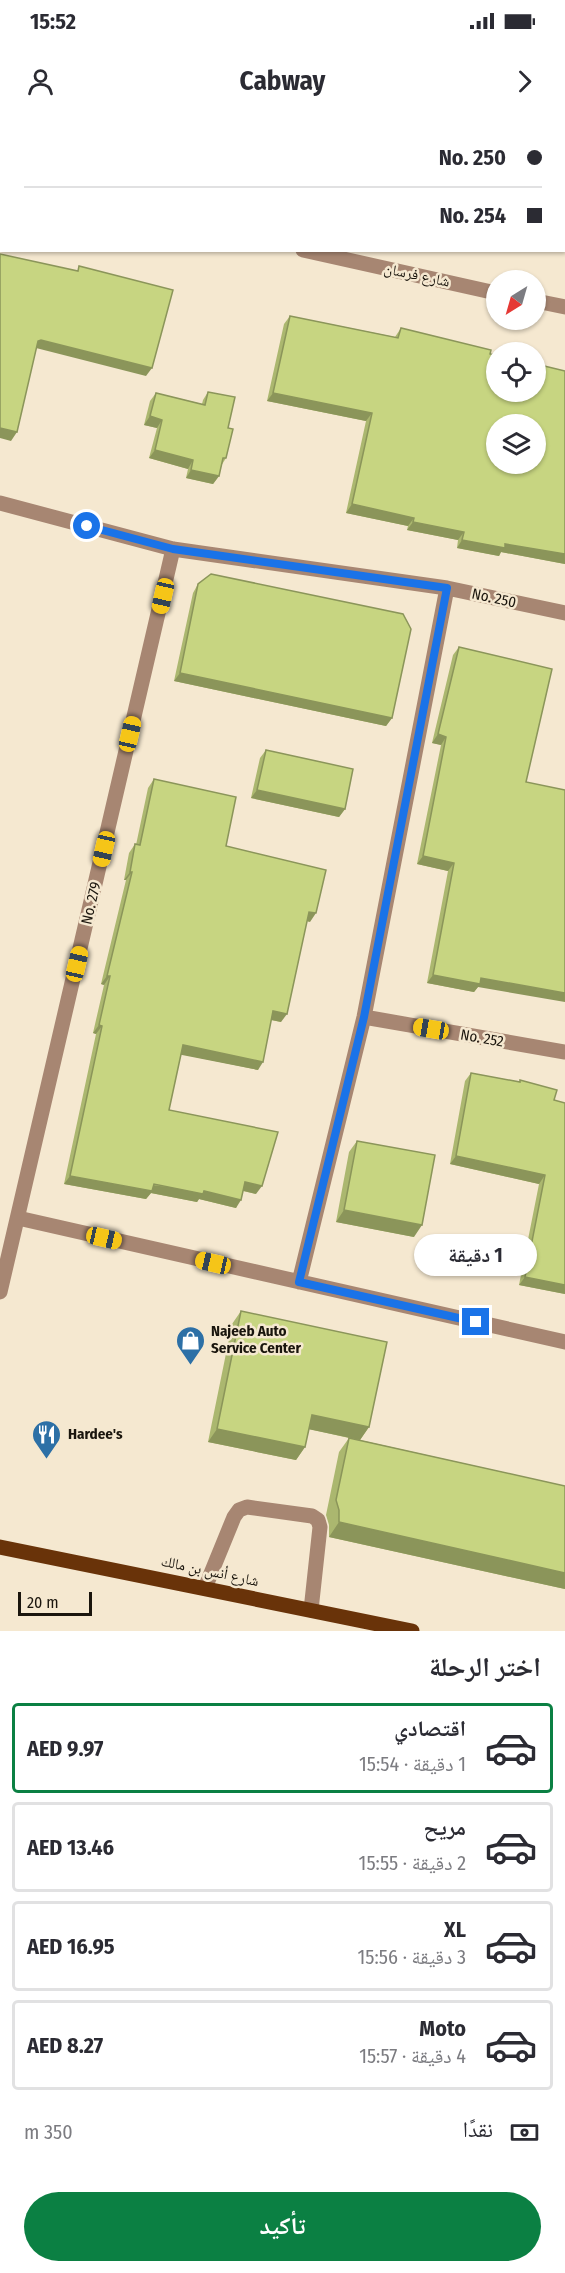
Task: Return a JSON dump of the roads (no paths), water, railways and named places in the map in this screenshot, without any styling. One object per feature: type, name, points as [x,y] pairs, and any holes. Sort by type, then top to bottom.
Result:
[{"type":"main road","name":"شارع أنس بن مالك","points":[[0,1547],[412,1631]]},
{"type":"street","name":"شارع فرسان","points":[[312,252],[486,291]]},
{"type":"street","points":[[546,303],[565,308]]},
{"type":"street","name":"No. 250","points":[[0,503],[173,549],[447,588],[565,613]]},
{"type":"street","name":"No. 279","points":[[0,1292],[173,549]]},
{"type":"street","points":[[299,1282],[364,1017],[447,588]]},
{"type":"street","name":"No. 252","points":[[364,1017],[565,1052]]},
{"type":"street","points":[[18,1218],[565,1342]]},
{"type":"street","points":[[205,1588],[234,1517],[240,1510],[247,1507],[312,1516],[318,1520],[320,1527],[311,1610]]},
{"type":"place","name":"Najeeb Auto Service Center","points":[[190,1366]]},
{"type":"place","name":"Hardee's","points":[[47,1460]]}]
